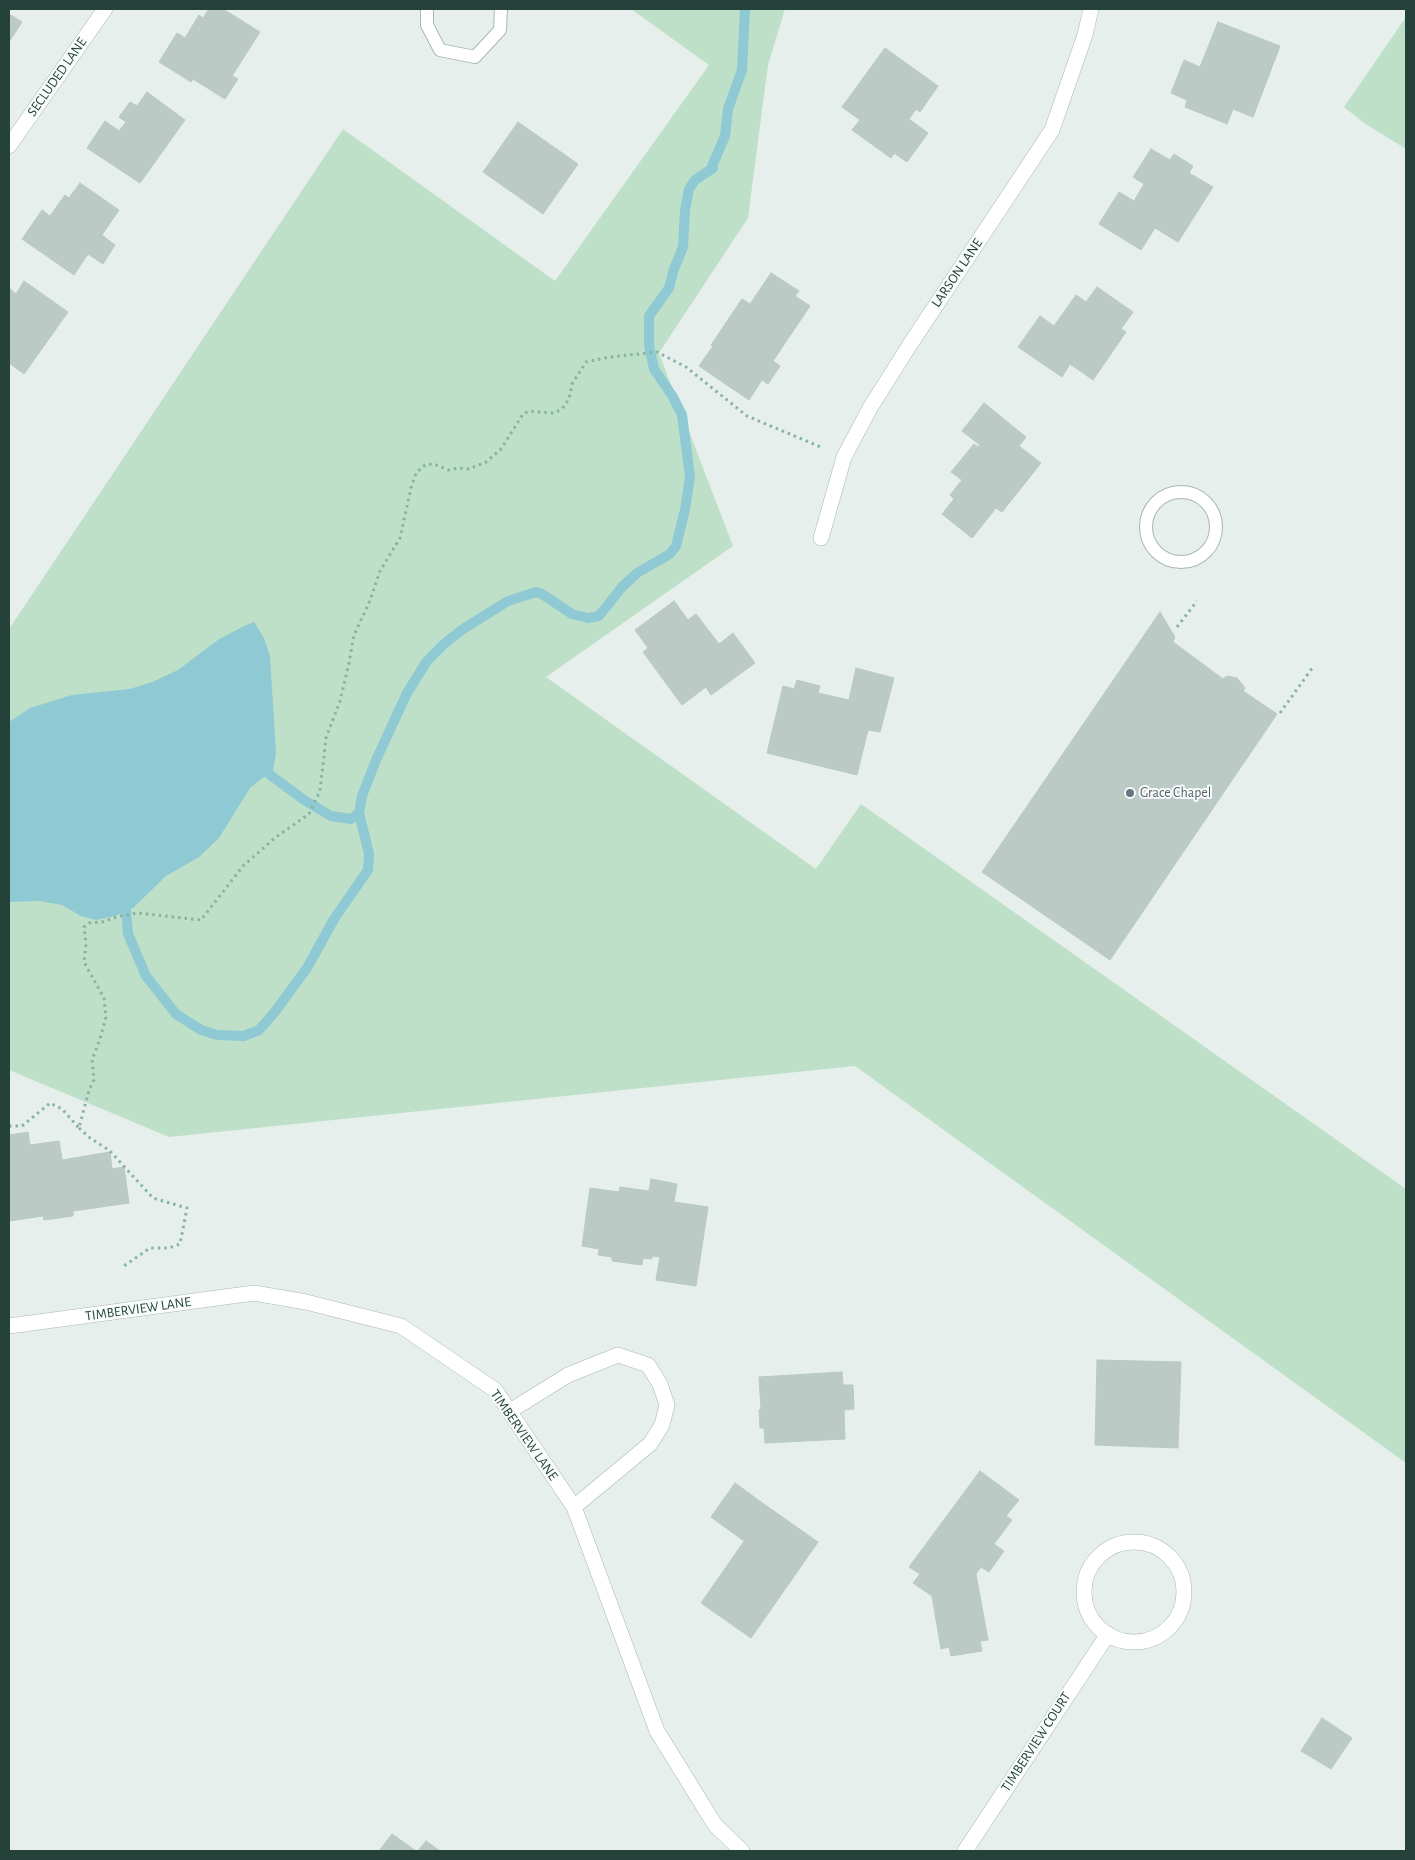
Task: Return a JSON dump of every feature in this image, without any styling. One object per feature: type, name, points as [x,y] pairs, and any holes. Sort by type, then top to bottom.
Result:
[{"type":"street","name":"SECLUDED LANE","points":[[9,146],[105,9]]},
{"type":"street","name":"LARSON LANE","points":[[821,538],[844,457],[870,408],[1052,130],[1085,35],[1091,9]]},
{"type":"street","name":"TIMBERVIEW LANE","points":[[9,1326],[254,1293],[306,1302],[401,1326],[495,1390],[574,1507],[657,1731],[715,1825],[742,1851]]},
{"type":"street","points":[[510,1411],[568,1375],[618,1355],[648,1365],[660,1384],[667,1405],[662,1425],[650,1444],[574,1507]]},
{"type":"street","points":[[1127,1542],[1144,1542],[1160,1548],[1173,1560],[1182,1575],[1185,1592],[1182,1609],[1173,1624],[1162,1634],[1149,1640],[1135,1642],[1121,1640],[1108,1634],[1095,1622],[1087,1607],[1084,1590],[1088,1573],[1097,1558],[1110,1547],[1127,1542]]},
{"type":"street","name":"TIMBERVIEW COURT","points":[[965,1851],[1108,1634]]},
{"type":"lane","points":[[428,9],[426,25],[440,50],[476,57],[500,30],[501,9]]},
{"type":"lane","points":[[1179,492],[1192,494],[1204,500],[1212,511],[1216,524],[1215,538],[1208,550],[1198,559],[1184,563],[1170,561],[1158,555],[1149,544],[1146,531],[1147,516],[1154,504],[1164,496],[1179,492]]},
{"type":"path","points":[[79,1128],[89,1090],[94,1080],[92,1060],[106,1017],[104,998],[84,962],[86,944],[84,927],[89,923],[102,922],[138,913],[202,920],[243,866],[276,837],[309,814],[318,797],[326,738],[340,701],[354,635],[370,603],[380,571],[400,538],[410,488],[416,473],[425,465],[434,464],[448,470],[457,468],[469,469],[486,462],[501,449],[523,414],[530,411],[553,413],[562,409],[569,398],[572,384],[586,362],[610,357],[657,352],[686,367],[747,416],[844,457]]},
{"type":"path","points":[[1177,627],[1197,600]]},
{"type":"path","points":[[1280,713],[1313,666]]},
{"type":"path","points":[[9,1126],[22,1126],[50,1103],[62,1109],[90,1138],[109,1150],[153,1198],[187,1208],[180,1244],[169,1248],[150,1248],[124,1266]]},
{"type":"green space","points":[[631,9],[785,9],[768,65],[748,218],[659,353],[733,546],[546,677],[816,869],[861,804],[1406,1189],[1406,1463],[855,1066],[169,1137],[9,1070],[9,629],[343,129],[555,281],[709,65]]},
{"type":"green space","points":[[1406,17],[1406,149],[1364,123],[1344,107]]},
{"type":"water","points":[[254,622],[264,638],[270,656],[276,754],[273,770],[250,788],[219,838],[199,857],[166,876],[133,908],[115,916],[96,920],[81,916],[62,905],[39,901],[9,902],[9,722],[30,708],[72,695],[130,689],[152,682],[178,670],[218,640]]},
{"type":"building","points":[[209,9],[223,9],[260,32],[232,76],[238,79],[225,99],[193,79],[191,82],[159,62],[177,33],[185,38],[199,15],[203,18]]},
{"type":"building","points":[[9,14],[22,22],[9,42]]},
{"type":"building","points":[[1218,22],[1280,46],[1253,117],[1233,109],[1227,124],[1185,107],[1187,100],[1171,93],[1184,60],[1200,67]]},
{"type":"building","points":[[885,48],[938,86],[920,112],[916,109],[909,119],[928,133],[907,162],[894,153],[891,158],[852,130],[860,120],[842,107]]},
{"type":"building","points":[[147,92],[185,120],[140,183],[87,148],[105,121],[119,131],[126,122],[119,117],[130,102],[137,106]]},
{"type":"building","points":[[518,122],[578,164],[543,214],[483,172]]},
{"type":"building","points":[[1151,149],[1170,160],[1174,154],[1193,166],[1189,173],[1213,187],[1178,242],[1155,228],[1141,250],[1099,224],[1119,192],[1134,201],[1144,184],[1133,177]]},
{"type":"building","points":[[80,183],[119,210],[102,235],[115,245],[103,264],[88,254],[74,275],[22,239],[42,210],[50,216],[65,195],[69,198]]},
{"type":"building","points":[[771,273],[799,291],[795,296],[810,306],[773,361],[780,366],[768,384],[762,380],[749,400],[699,366],[742,299],[750,304]]},
{"type":"building","points":[[24,281],[68,312],[24,374],[9,363],[9,288],[16,294]]},
{"type":"building","points":[[1097,287],[1133,312],[1121,329],[1126,332],[1093,380],[1070,364],[1062,377],[1018,347],[1040,316],[1054,326],[1076,295],[1086,302]]},
{"type":"building","points":[[984,403],[1026,437],[1019,446],[1041,463],[1002,512],[996,508],[972,538],[942,514],[954,499],[950,495],[962,480],[951,472],[974,444],[978,447],[980,445],[962,431]]},
{"type":"building","points":[[674,601],[688,620],[696,614],[719,644],[733,633],[755,663],[711,695],[706,687],[682,705],[643,652],[648,648],[635,630]]},
{"type":"building","name":"Grace Chapel","points":[[1160,612],[1175,637],[1173,642],[1223,679],[1227,676],[1237,678],[1245,688],[1243,691],[1277,714],[1110,960],[982,872]]},
{"type":"building","points":[[856,668],[894,678],[880,732],[868,730],[857,775],[767,753],[783,686],[794,689],[797,680],[820,686],[818,693],[849,700]]},
{"type":"building","points":[[28,1132],[30,1145],[59,1141],[62,1160],[110,1152],[112,1169],[124,1167],[129,1203],[73,1211],[73,1216],[44,1220],[43,1216],[9,1221],[9,1135]]},
{"type":"building","points":[[651,1179],[677,1184],[674,1202],[708,1207],[696,1286],[656,1280],[660,1257],[652,1256],[652,1259],[643,1258],[642,1265],[612,1261],[612,1257],[598,1255],[599,1249],[582,1246],[590,1188],[619,1192],[620,1187],[649,1191]]},
{"type":"building","points":[[1097,1360],[1181,1362],[1178,1448],[1095,1445]]},
{"type":"building","points":[[842,1372],[843,1385],[853,1385],[854,1409],[844,1410],[845,1439],[765,1443],[764,1428],[760,1428],[759,1377]]},
{"type":"building","points":[[980,1471],[1019,1500],[1006,1516],[1012,1520],[994,1544],[1004,1551],[989,1572],[981,1567],[976,1574],[988,1640],[980,1641],[982,1651],[951,1656],[949,1647],[941,1649],[932,1596],[913,1583],[920,1574],[909,1567]]},
{"type":"building","points":[[735,1483],[768,1507],[744,1541],[711,1517]]},
{"type":"building","points":[[768,1507],[818,1542],[751,1638],[701,1603]]},
{"type":"building","points":[[1322,1718],[1352,1738],[1331,1769],[1301,1751]]},
{"type":"building","points":[[392,1834],[416,1851],[379,1851]]},
{"type":"building","points":[[426,1841],[440,1851],[418,1851]]},
{"type":"waterway","points":[[126,911],[128,934],[146,976],[176,1014],[201,1030],[217,1035],[244,1036],[259,1030],[307,968],[334,919],[368,870],[369,854],[359,813],[362,796],[376,760],[407,693],[427,661],[463,629],[508,601],[536,592],[572,614],[588,618],[599,616],[622,587],[637,573],[670,554],[676,546],[685,510],[690,477],[682,415],[673,397],[654,369],[649,345],[649,316],[669,288],[683,247],[685,210],[689,189],[695,180],[713,168],[712,166],[725,136],[728,109],[742,70],[745,9]]},
{"type":"waterway","points":[[269,774],[304,800],[331,816],[351,819],[359,813]]},
{"type":"place","name":"Grace Chapel","points":[[1130,793]]}]
